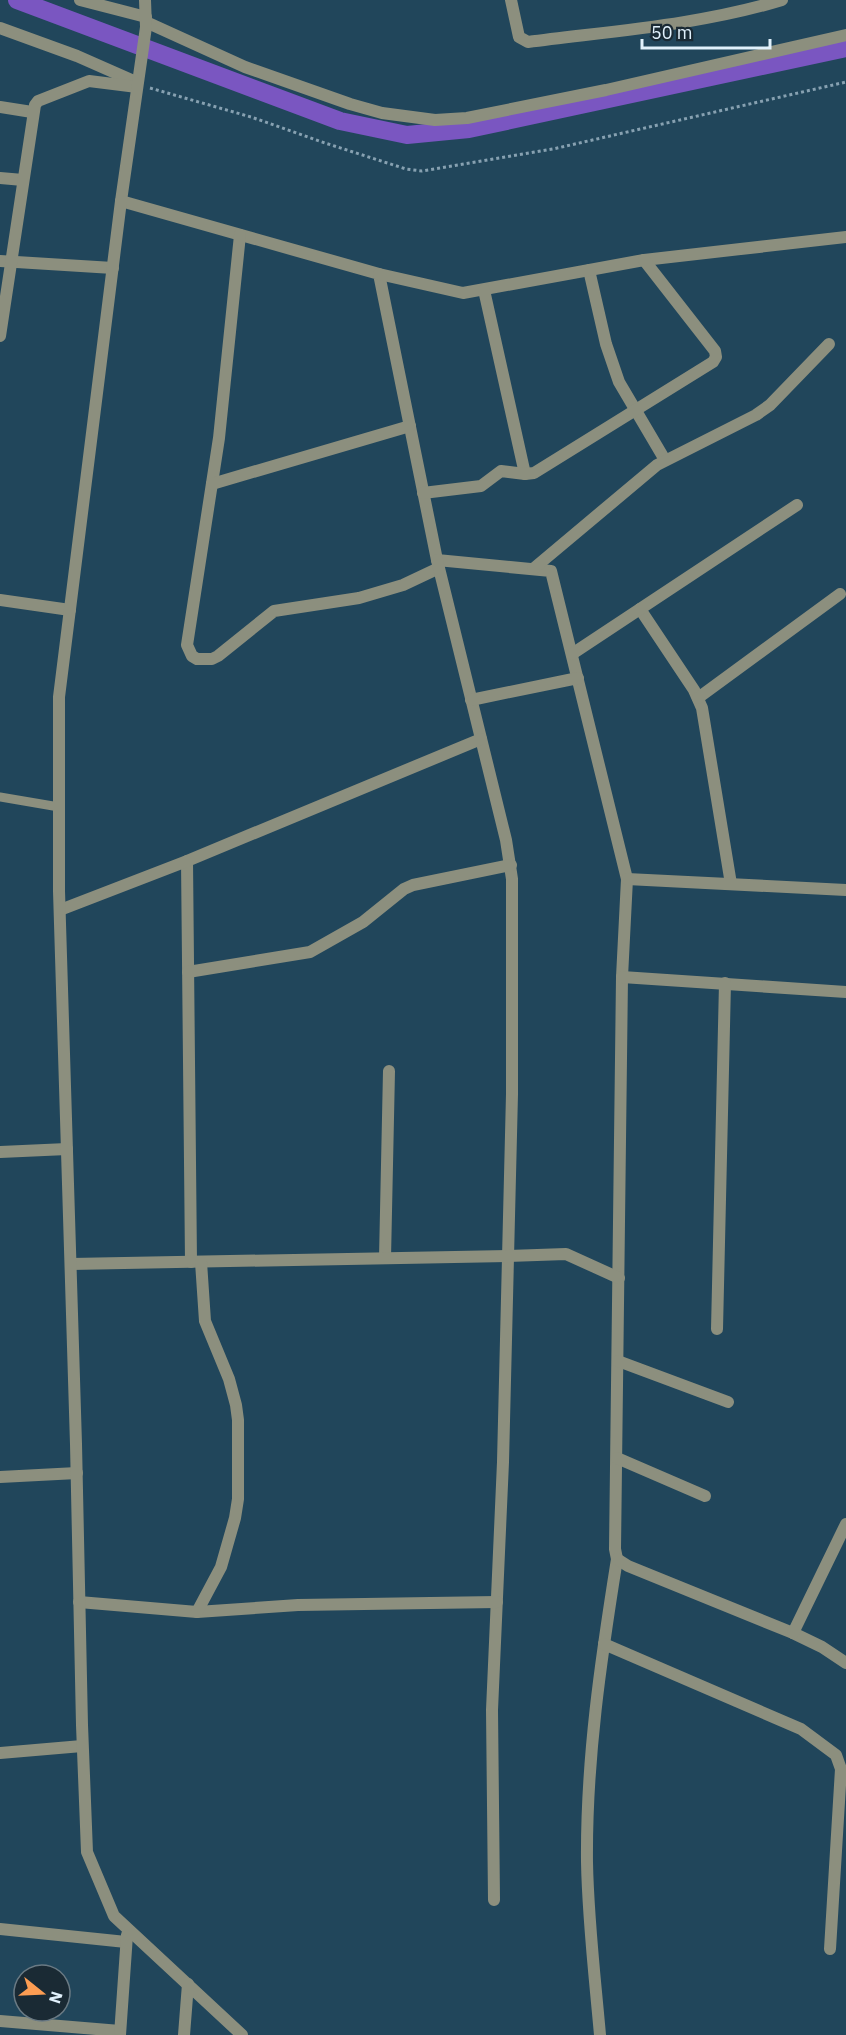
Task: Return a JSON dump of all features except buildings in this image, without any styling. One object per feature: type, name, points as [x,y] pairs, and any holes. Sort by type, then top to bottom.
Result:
[{"type":"street","points":[[80,0],[146,22],[245,67],[350,104],[382,113],[435,120],[467,118],[594,92],[846,35]]},
{"type":"street","points":[[145,0],[146,22],[112,268],[59,697],[60,910],[77,1473],[82,1746],[87,1852],[114,1916],[242,2035]]},
{"type":"street","points":[[511,0],[519,37],[528,42],[684,22],[782,0]]},
{"type":"street","points":[[0,28],[77,56],[138,83]]},
{"type":"street","points":[[0,336],[6,262],[23,180],[32,112],[38,101],[89,81],[138,83]]},
{"type":"street","points":[[0,107],[32,112]]},
{"type":"street","points":[[0,178],[23,180]]},
{"type":"street","points":[[121,201],[378,274],[464,293],[644,260],[846,237]]},
{"type":"street","points":[[240,235],[219,438],[187,645],[192,656],[197,659],[212,660],[274,611],[359,598],[403,585],[438,564],[551,571],[627,879],[622,977],[617,1559],[593,1739],[587,1861],[589,1915],[600,2035]]},
{"type":"street","points":[[423,493],[481,486],[501,471],[534,473],[713,362],[716,357],[715,351],[644,260]]},
{"type":"street","points":[[6,262],[112,268]]},
{"type":"street","points":[[589,270],[606,344],[619,382],[665,460]]},
{"type":"street","points":[[378,274],[438,564],[511,865],[512,1094],[503,1462],[492,1710],[494,1900]]},
{"type":"street","points":[[484,290],[525,474]]},
{"type":"street","points":[[533,569],[657,465],[756,415],[770,405],[829,344]]},
{"type":"street","points":[[212,484],[410,426]]},
{"type":"street","points":[[572,654],[797,505]]},
{"type":"street","points":[[698,698],[840,594]]},
{"type":"street","points":[[0,600],[70,610]]},
{"type":"street","points":[[640,609],[698,698],[702,708],[731,884]]},
{"type":"street","points":[[471,700],[578,678]]},
{"type":"street","points":[[60,910],[187,861],[481,740]]},
{"type":"street","points":[[187,861],[196,1262],[205,1321],[229,1379],[238,1420],[237,1508],[216,1578],[197,1612]]},
{"type":"street","points":[[188,972],[310,952],[363,922],[404,889],[413,885],[511,865]]},
{"type":"street","points":[[627,879],[846,890]]},
{"type":"street","points":[[622,977],[846,992]]},
{"type":"street","points":[[717,1329],[725,983]]},
{"type":"street","points":[[385,1258],[389,1071]]},
{"type":"street","points":[[0,1152],[67,1149]]},
{"type":"street","points":[[71,1264],[566,1254],[620,1278]]},
{"type":"street","points":[[618,1361],[728,1402]]},
{"type":"street","points":[[617,1458],[705,1496]]},
{"type":"street","points":[[0,1477],[77,1473]]},
{"type":"street","points":[[793,1633],[846,1524]]},
{"type":"street","points":[[617,1559],[628,1566],[793,1633],[822,1647],[846,1663]]},
{"type":"street","points":[[79,1602],[197,1612],[298,1605],[497,1602]]},
{"type":"street","points":[[604,1644],[801,1729],[823,1743],[836,1755],[841,1769],[830,1949]]},
{"type":"street","points":[[0,1753],[82,1746]]},
{"type":"street","points":[[0,2020],[120,2033],[128,1928]]},
{"type":"street","points":[[0,1929],[126,1941]]},
{"type":"street","points":[[184,2035],[188,1984]]},
{"type":"lane","points":[[0,797],[59,807]]},
{"type":"waterway","points":[[17,0],[340,121],[407,135],[469,129],[846,48]]}]
